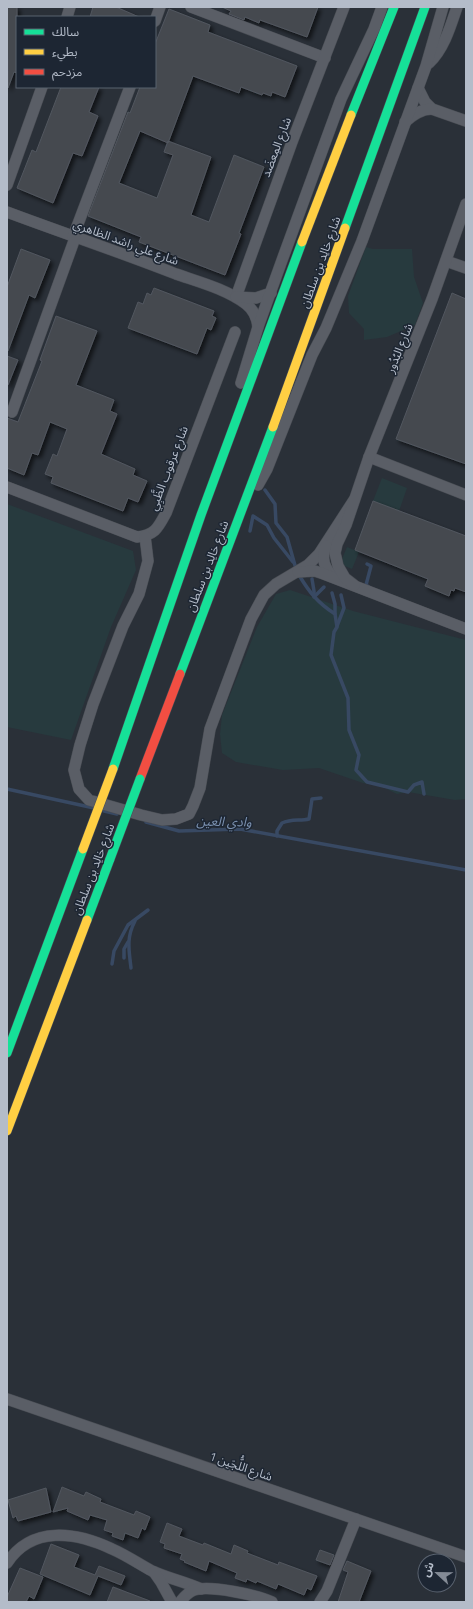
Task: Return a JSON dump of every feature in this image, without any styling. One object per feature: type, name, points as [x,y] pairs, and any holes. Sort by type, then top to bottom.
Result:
[{"type":"main road","name":"شارع خالِد بن سلطان","points":[[7,1052],[114,769],[201,515],[333,160],[394,7]]},
{"type":"main road","name":"شارع خالِد بن سلطان","points":[[7,1131],[284,397],[425,7]]},
{"type":"street","points":[[156,18],[160,7]]},
{"type":"street","points":[[191,7],[325,58]]},
{"type":"street","name":"شارع المِعضَد","points":[[236,297],[292,142],[344,7]]},
{"type":"street","points":[[201,515],[210,475],[270,293],[341,99],[374,28],[382,7]]},
{"type":"street","points":[[234,530],[267,469],[312,355],[326,328],[349,273],[426,66],[443,7]]},
{"type":"street","points":[[426,66],[434,58],[445,39],[457,7]]},
{"type":"street","points":[[7,185],[42,88]]},
{"type":"street","points":[[12,412],[130,88]]},
{"type":"street","points":[[418,88],[425,102],[432,109]]},
{"type":"street","points":[[405,122],[418,112],[426,109],[432,109],[466,121]]},
{"type":"street","name":"شارع البُدُور","points":[[354,500],[432,299],[466,204]]},
{"type":"street","name":"شارع علي راشد الظاهري","points":[[7,212],[74,238],[141,260],[236,297]]},
{"type":"street","points":[[446,261],[466,268]]},
{"type":"street","points":[[236,297],[256,298],[270,293]]},
{"type":"street","points":[[236,297],[255,314],[258,327]]},
{"type":"street","name":"شارع عرقوب الظَّبِي","points":[[144,536],[153,532],[160,525],[166,513],[235,332]]},
{"type":"street","points":[[370,457],[466,495]]},
{"type":"street","points":[[7,487],[137,537],[144,536],[148,561],[139,594],[123,626],[93,704],[74,770],[79,789],[89,800],[162,820],[176,819],[189,814],[200,788],[210,729],[251,619],[264,595],[276,584],[297,572],[319,554],[354,500]]},
{"type":"street","points":[[354,500],[335,553],[341,573],[354,585]]},
{"type":"street","points":[[327,542],[324,550],[325,569],[333,578]]},
{"type":"street","points":[[297,572],[315,571],[466,629]]},
{"type":"street","name":"شارع اللُّجَين 1","points":[[7,1400],[466,1557]]},
{"type":"street","points":[[320,1602],[327,1591],[356,1519]]},
{"type":"street","points":[[7,1563],[15,1553],[30,1542],[48,1536],[62,1535],[98,1543],[113,1549],[154,1572],[201,1589],[233,1592],[272,1602]]},
{"type":"street","points":[[154,1572],[172,1602]]},
{"type":"street","points":[[180,1602],[183,1597],[192,1591],[201,1589]]},
{"type":"green space","points":[[366,247],[373,249],[412,249],[414,277],[423,303],[415,325],[387,337],[364,340],[364,329],[349,313],[348,296]]},
{"type":"green space","points":[[382,478],[407,488],[399,511],[373,501]]},
{"type":"green space","points":[[7,504],[133,551],[136,570],[111,627],[71,740],[7,727]]},
{"type":"green space","points":[[347,547],[359,552],[352,569],[340,564]]},
{"type":"green space","points":[[290,590],[353,611],[466,640],[466,799],[455,800],[408,792],[397,794],[381,786],[363,783],[319,768],[283,770],[236,762],[222,753],[220,734],[222,715],[257,627],[276,594]]},
{"type":"building","points":[[7,7],[17,7],[16,73],[14,72],[8,88]]},
{"type":"building","points":[[93,7],[116,7],[137,16],[90,16]]},
{"type":"building","points":[[222,7],[318,7],[307,37],[260,20],[259,23],[245,17],[244,20],[229,14],[231,11]]},
{"type":"building","points":[[169,9],[210,25],[208,32],[297,66],[285,97],[272,92],[271,96],[263,93],[262,95],[241,87],[239,93],[193,76],[169,141],[211,157],[191,215],[209,222],[234,155],[264,167],[225,275],[139,242],[141,237],[88,216],[128,112],[130,113],[140,88],[156,88],[156,42]],"holes":[[[140,131],[167,143],[164,152],[173,155],[157,198],[119,183]]]},
{"type":"building","points":[[61,88],[99,88],[89,112],[98,116],[82,156],[73,153],[53,203],[17,188],[32,150],[36,152]]},
{"type":"building","points":[[21,249],[50,260],[35,298],[29,295],[8,351],[7,287]]},
{"type":"building","points":[[154,288],[214,311],[212,316],[216,318],[211,330],[207,328],[197,354],[128,328],[138,302],[143,304],[147,293],[151,295]]},
{"type":"building","points":[[452,293],[466,299],[466,464],[396,439]]},
{"type":"building","points":[[56,316],[97,331],[76,385],[114,400],[110,411],[117,414],[101,454],[135,469],[133,475],[147,481],[138,502],[128,498],[123,511],[51,483],[53,477],[45,474],[53,454],[57,456],[67,429],[50,422],[38,455],[32,453],[24,475],[7,468],[7,418],[18,422],[42,361],[40,360]]},
{"type":"building","points":[[7,356],[18,360],[8,385],[7,385]]},
{"type":"building","points":[[373,501],[466,536],[466,592],[455,588],[454,591],[451,590],[449,596],[425,586],[428,579],[355,550]]},
{"type":"building","points":[[62,1487],[84,1496],[86,1492],[101,1499],[100,1502],[134,1515],[136,1511],[150,1517],[145,1530],[142,1528],[138,1538],[125,1533],[123,1540],[112,1536],[113,1533],[104,1530],[107,1520],[90,1515],[88,1520],[67,1511],[68,1508],[53,1512]]},
{"type":"building","points":[[46,1488],[51,1512],[18,1521],[16,1516],[13,1518],[8,1500]]},
{"type":"building","points":[[167,1523],[182,1529],[179,1536],[203,1545],[204,1543],[231,1554],[234,1545],[248,1551],[247,1553],[278,1565],[279,1562],[317,1576],[311,1590],[307,1588],[304,1595],[278,1584],[276,1589],[257,1581],[256,1583],[247,1579],[246,1582],[235,1578],[237,1573],[209,1561],[206,1571],[184,1562],[185,1561],[180,1559],[182,1554],[164,1548],[165,1544],[160,1542]]},
{"type":"building","points":[[51,1544],[79,1555],[74,1567],[95,1575],[99,1566],[125,1576],[121,1585],[98,1576],[90,1595],[40,1574]]},
{"type":"building","points":[[320,1550],[334,1555],[330,1565],[316,1560]]},
{"type":"building","points":[[347,1561],[371,1571],[359,1602],[338,1602],[348,1572],[343,1570]]},
{"type":"building","points":[[20,1568],[43,1577],[34,1599],[29,1596],[26,1602],[7,1602],[7,1597]]},
{"type":"building","points":[[113,1587],[150,1601],[150,1602],[107,1602]]},
{"type":"waterway","points":[[265,490],[275,504],[276,523],[287,537],[296,569]]},
{"type":"waterway","points":[[250,531],[253,516],[267,525],[274,538],[293,562]]},
{"type":"waterway","points":[[367,564],[371,566],[366,585],[369,587]]},
{"type":"waterway","points":[[299,575],[314,597],[335,614],[337,627],[334,632],[331,655],[348,698],[349,730],[359,755],[356,770],[367,782],[408,792],[414,785],[422,782],[424,794]]},
{"type":"waterway","points":[[312,579],[314,597]]},
{"type":"waterway","points":[[315,596],[324,587]]},
{"type":"waterway","points":[[332,593],[335,604],[335,614]]},
{"type":"waterway","points":[[337,626],[344,608],[341,595]]},
{"type":"waterway","name":"وادي العين","points":[[7,789],[94,808]]},
{"type":"waterway","points":[[277,836],[277,831],[282,823],[309,819],[312,799],[321,798]]},
{"type":"waterway","name":"وادي العين","points":[[104,811],[117,814]]},
{"type":"waterway","name":"وادي العين","points":[[146,822],[179,831],[240,829],[466,870]]},
{"type":"waterway","points":[[112,964],[114,951],[128,925],[148,910]]},
{"type":"waterway","points":[[131,968],[129,939],[135,921]]},
{"type":"waterway","points":[[124,958],[124,949],[128,942]]},
{"type":"traffic: fast","points":[[351,115],[394,7]]},
{"type":"traffic: fast","points":[[345,228],[425,7]]},
{"type":"traffic: fast","points":[[113,769],[201,515],[302,242]]},
{"type":"traffic: fast","points":[[180,674],[273,427]]},
{"type":"traffic: fast","points":[[110,859],[140,779]]},
{"type":"traffic: fast","points":[[7,1053],[83,849]]},
{"type":"traffic: fast","points":[[87,920],[110,859]]},
{"type":"traffic: slow","points":[[302,242],[351,115]]},
{"type":"traffic: slow","points":[[273,427],[345,228]]},
{"type":"traffic: slow","points":[[83,849],[113,769]]},
{"type":"traffic: slow","points":[[7,1131],[87,920]]},
{"type":"traffic: jam","points":[[140,779],[180,674]]}]
